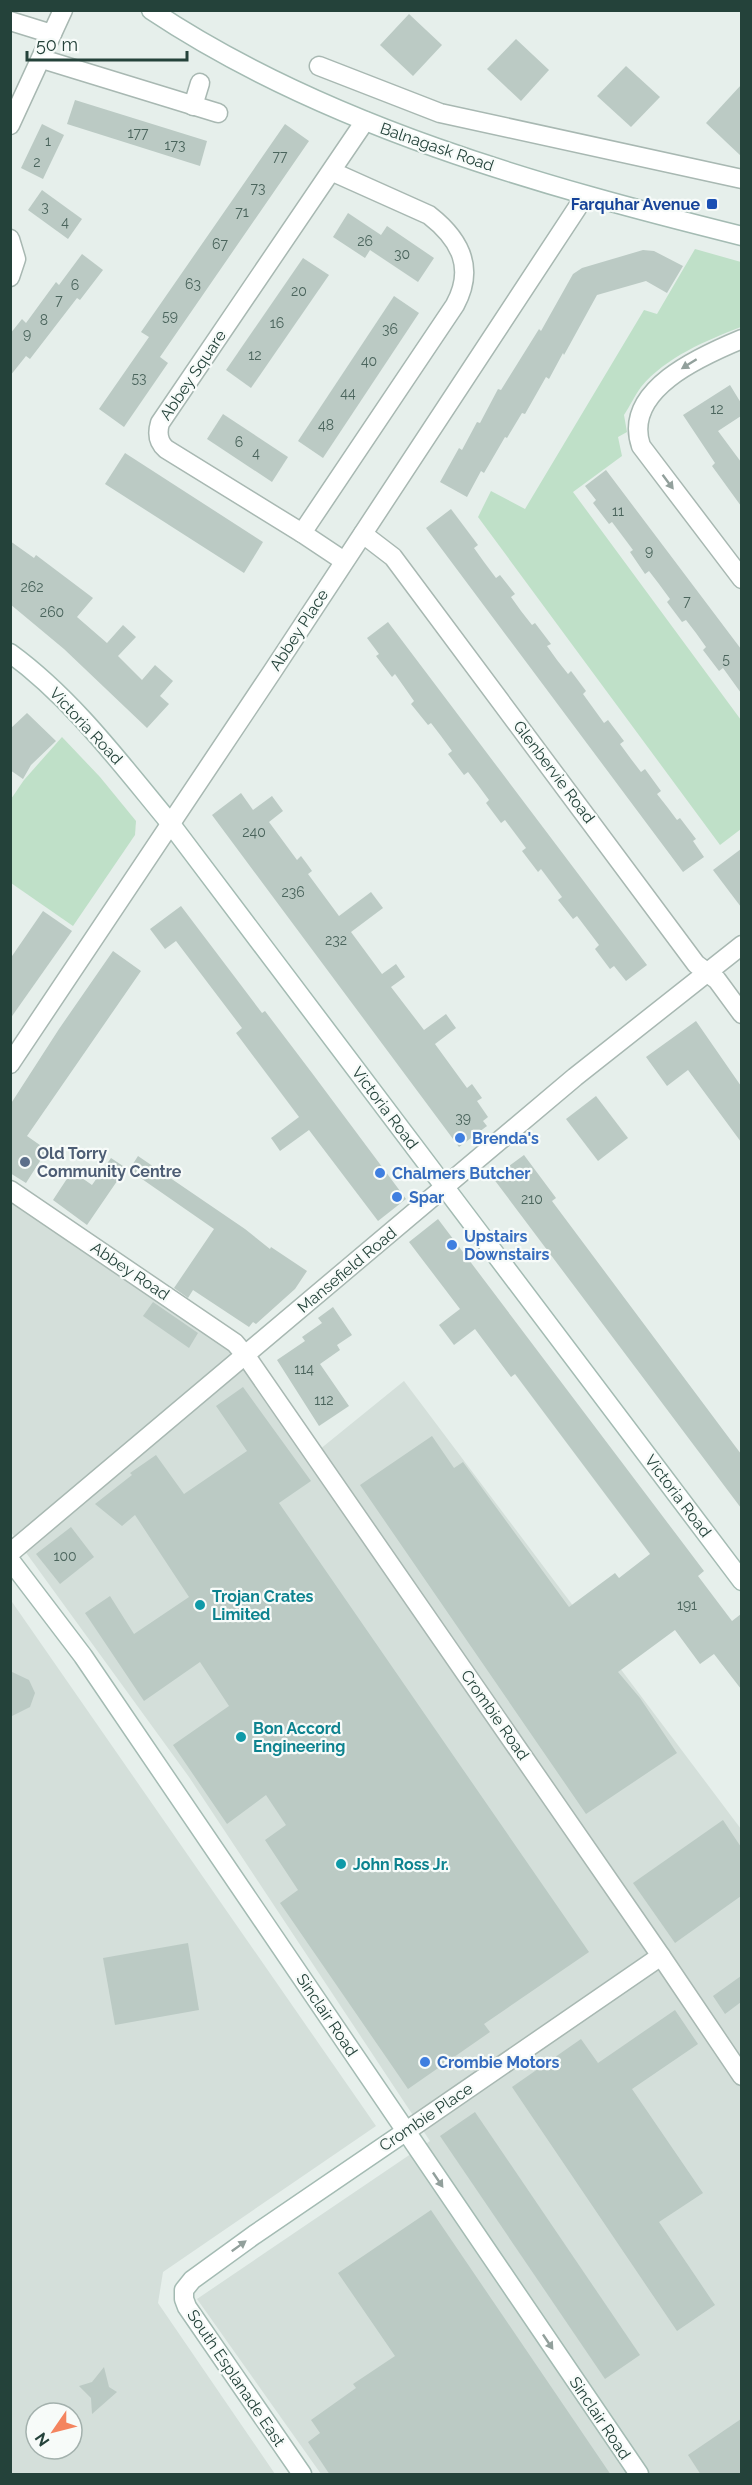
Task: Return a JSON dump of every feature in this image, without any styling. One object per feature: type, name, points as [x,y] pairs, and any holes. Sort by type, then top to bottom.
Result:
[{"type":"street","points":[[10,125],[63,10]]},
{"type":"street","name":"Balnagask Road","points":[[151,10],[261,73],[365,121],[477,162],[585,196],[741,236]]},
{"type":"street","points":[[10,21],[52,34]]},
{"type":"street","points":[[42,59],[219,113]]},
{"type":"street","points":[[319,66],[440,113],[741,179]]},
{"type":"street","points":[[193,106],[200,83]]},
{"type":"street","name":"Abbey Square","points":[[344,561],[166,449],[159,441],[159,427],[333,172],[365,121]]},
{"type":"street","points":[[302,533],[455,305],[464,289],[466,278],[460,252],[443,226],[429,215],[333,172]]},
{"type":"street","name":"Abbey Place","points":[[10,1064],[585,196]]},
{"type":"street","points":[[10,239],[16,259],[10,277]]},
{"type":"street","points":[[741,339],[704,354],[670,376],[650,397],[637,423],[640,446],[741,579]]},
{"type":"street","name":"Glenbervie Road","points":[[363,534],[393,557],[696,964],[717,980],[741,1014]]},
{"type":"street","name":"Victoria Road","points":[[10,653],[31,668],[98,736],[170,823],[741,1581]]},
{"type":"street","name":"Mansefield Road","points":[[10,1553],[575,1077],[741,945]]},
{"type":"street","name":"Abbey Road","points":[[10,1190],[236,1343],[246,1356]]},
{"type":"street","name":"Crombie Road","points":[[246,1356],[662,1956],[741,2076]]},
{"type":"street","name":"Sinclair Road","points":[[10,1560],[83,1656],[639,2475]]},
{"type":"street","name":"Crombie Place","points":[[192,2280],[662,1956]]},
{"type":"street","name":"South Esplanade East","points":[[192,2280],[184,2290],[187,2307],[302,2475]]},
{"type":"shaded area","points":[[10,1192],[246,1356],[314,1454],[404,1381],[741,1829],[741,2474],[321,2474],[197,2299],[430,2141],[189,1777],[11,1532]]},
{"type":"shaded area","points":[[10,1599],[376,2126],[163,2272],[158,2303],[275,2474],[11,2474]]},
{"type":"green space","points":[[695,249],[741,262],[741,327],[675,358],[651,376],[639,390],[624,415],[627,432],[618,437],[622,456],[573,492],[741,720],[741,829],[720,845],[478,517],[491,491],[525,509],[644,310],[657,314]]},
{"type":"green space","points":[[62,737],[100,777],[136,821],[135,835],[73,926],[11,883],[11,799],[24,780]]},
{"type":"building","points":[[409,14],[442,45],[413,76],[380,45]]},
{"type":"building","points":[[516,39],[549,70],[521,101],[487,69]]},
{"type":"building","points":[[626,66],[660,97],[631,127],[597,96]]},
{"type":"building","points":[[741,85],[741,156],[706,123]]},
{"type":"building","points":[[75,100],[207,141],[200,166],[67,124]]},
{"type":"building","points":[[42,124],[64,135],[43,179],[21,168]]},
{"type":"building","points":[[285,124],[309,141],[160,357],[168,363],[124,427],[99,409],[149,337],[141,332]]},
{"type":"building","points":[[42,190],[82,219],[68,239],[28,210]]},
{"type":"building","points":[[348,213],[381,235],[387,226],[434,258],[418,282],[370,250],[365,258],[333,237]]},
{"type":"building","points":[[643,250],[654,251],[683,266],[667,293],[646,281],[597,295],[549,379],[546,377],[525,414],[522,413],[507,438],[505,437],[484,473],[481,471],[467,497],[440,482],[459,448],[462,450],[477,422],[480,423],[498,389],[501,390],[539,329],[541,331],[573,274],[582,268]]},
{"type":"building","points":[[82,254],[103,270],[80,300],[77,298],[30,359],[26,356],[10,376],[10,334],[22,319],[26,323],[56,282],[59,285]]},
{"type":"building","points":[[303,258],[329,275],[251,388],[226,370]]},
{"type":"building","points":[[394,296],[419,313],[323,458],[298,441]]},
{"type":"building","points":[[730,385],[741,403],[741,416],[718,431],[741,462],[741,506],[712,466],[715,463],[683,415]]},
{"type":"building","points":[[223,414],[288,457],[272,482],[207,439]]},
{"type":"building","points":[[125,453],[263,542],[244,573],[105,484]]},
{"type":"building","points":[[606,470],[741,649],[741,693],[723,668],[719,671],[703,650],[706,647],[696,633],[686,620],[682,622],[667,602],[670,599],[659,584],[649,571],[645,574],[630,552],[633,550],[612,522],[609,524],[593,503],[596,500],[585,486]]},
{"type":"building","points":[[451,509],[478,545],[474,548],[484,562],[496,578],[500,575],[515,594],[511,597],[532,625],[535,623],[551,644],[547,646],[557,660],[568,674],[571,671],[586,691],[583,694],[604,723],[608,720],[624,741],[620,744],[631,759],[641,772],[645,769],[661,791],[657,794],[677,820],[680,818],[696,839],[693,841],[704,857],[683,872],[426,528]]},
{"type":"building","points":[[10,541],[34,558],[36,555],[93,598],[77,617],[107,643],[123,625],[136,637],[118,656],[142,680],[155,665],[173,681],[160,696],[169,704],[147,728],[64,649],[10,604]]},
{"type":"building","points":[[388,622],[647,965],[626,981],[614,966],[610,969],[595,949],[599,945],[577,916],[573,919],[558,900],[562,897],[541,869],[538,872],[522,851],[526,848],[505,820],[501,823],[486,803],[489,800],[478,785],[468,772],[464,775],[448,754],[452,751],[441,736],[431,723],[428,725],[411,704],[414,701],[395,674],[392,677],[376,656],[379,654],[367,638]]},
{"type":"building","points":[[27,713],[56,741],[31,765],[23,779],[10,770],[10,729]]},
{"type":"building","points":[[241,793],[253,810],[272,796],[283,811],[269,822],[297,860],[301,856],[307,864],[312,871],[308,874],[339,916],[371,892],[383,908],[351,932],[382,974],[396,964],[405,977],[391,987],[424,1030],[446,1014],[456,1028],[435,1044],[467,1088],[472,1084],[482,1098],[477,1101],[488,1117],[483,1121],[487,1126],[459,1147],[212,815]]},
{"type":"building","points":[[741,849],[741,907],[713,870]]},
{"type":"building","points":[[181,906],[262,1013],[265,1011],[406,1199],[378,1221],[309,1130],[280,1151],[271,1138],[299,1117],[236,1033],[242,1028],[176,941],[165,949],[150,929]]},
{"type":"building","points":[[43,911],[72,931],[10,1019],[10,959]]},
{"type":"building","points":[[113,951],[141,971],[27,1136],[47,1150],[26,1183],[10,1173],[10,1105]]},
{"type":"building","points":[[696,1021],[741,1086],[741,1142],[688,1070],[667,1086],[646,1057]]},
{"type":"building","points":[[596,1096],[628,1138],[598,1161],[566,1119]]},
{"type":"building","points":[[524,1155],[556,1198],[552,1201],[741,1454],[741,1508],[493,1178]]},
{"type":"building","points":[[138,1156],[245,1229],[270,1249],[271,1247],[307,1271],[295,1289],[256,1324],[253,1322],[249,1327],[193,1290],[188,1298],[174,1288],[214,1229],[129,1170]]},
{"type":"building","points":[[111,1158],[126,1168],[87,1225],[53,1200],[72,1171],[92,1185]]},
{"type":"building","points":[[438,1219],[704,1571],[698,1576],[732,1621],[741,1614],[741,1689],[714,1654],[700,1664],[675,1630],[618,1672],[640,1698],[677,1753],[586,1814],[360,1485],[432,1436],[454,1468],[463,1462],[569,1607],[615,1573],[619,1578],[650,1554],[515,1374],[511,1377],[475,1329],[454,1345],[439,1325],[460,1309],[409,1242]]},
{"type":"building","points":[[153,1302],[198,1333],[189,1348],[143,1316]]},
{"type":"building","points":[[333,1307],[352,1335],[337,1345],[340,1350],[320,1364],[349,1406],[319,1426],[277,1360],[305,1341],[302,1337],[322,1323],[318,1318]]},
{"type":"building","points":[[243,1387],[311,1481],[279,1503],[589,1952],[484,2024],[490,2032],[408,2089],[280,1903],[298,1890],[265,1840],[286,1825],[266,1795],[227,1824],[173,1745],[229,1706],[200,1662],[144,1701],[85,1613],[110,1596],[134,1634],[189,1597],[135,1515],[122,1526],[95,1504],[132,1475],[130,1473],[156,1455],[184,1494],[247,1451],[216,1406]]},
{"type":"building","points":[[71,1527],[94,1557],[60,1584],[36,1554]]},
{"type":"building","points":[[10,1671],[29,1680],[35,1693],[30,1707],[10,1717]]},
{"type":"building","points":[[723,1820],[741,1847],[741,1896],[675,1943],[633,1883]]},
{"type":"building","points":[[188,1943],[199,2010],[115,2025],[103,1958]]},
{"type":"building","points":[[741,1976],[741,2002],[725,2014],[713,1996]]},
{"type":"building","points":[[675,2010],[698,2044],[632,2089],[703,2193],[659,2222],[715,2305],[677,2331],[512,2087],[581,2039],[598,2063]]},
{"type":"building","points":[[475,2112],[640,2355],[605,2379],[440,2136]]},
{"type":"building","points":[[431,2210],[611,2475],[330,2475],[308,2442],[320,2433],[311,2420],[356,2388],[353,2384],[395,2356],[338,2273]]},
{"type":"building","points":[[104,2367],[109,2387],[117,2392],[92,2414],[91,2398],[79,2386],[92,2382]]},
{"type":"building","points":[[741,2419],[741,2475],[701,2475],[688,2455]]},
{"type":"place","name":"Farquhar Avenue","points":[[712,204]]},
{"type":"place","name":"Brenda's","points":[[460,1138]]},
{"type":"place","name":"Old Torry Community Centre","points":[[25,1162]]},
{"type":"place","name":"Chalmers Butcher","points":[[380,1173]]},
{"type":"place","name":"Spar","points":[[397,1197]]},
{"type":"place","name":"Upstairs Downstairs","points":[[452,1245]]},
{"type":"place","name":"Trojan Crates Limited","points":[[200,1605]]},
{"type":"place","name":"Bon Accord Engineering","points":[[241,1737]]},
{"type":"place","name":"John Ross Jr.","points":[[341,1864]]},
{"type":"place","name":"Crombie Motors","points":[[425,2062]]}]
